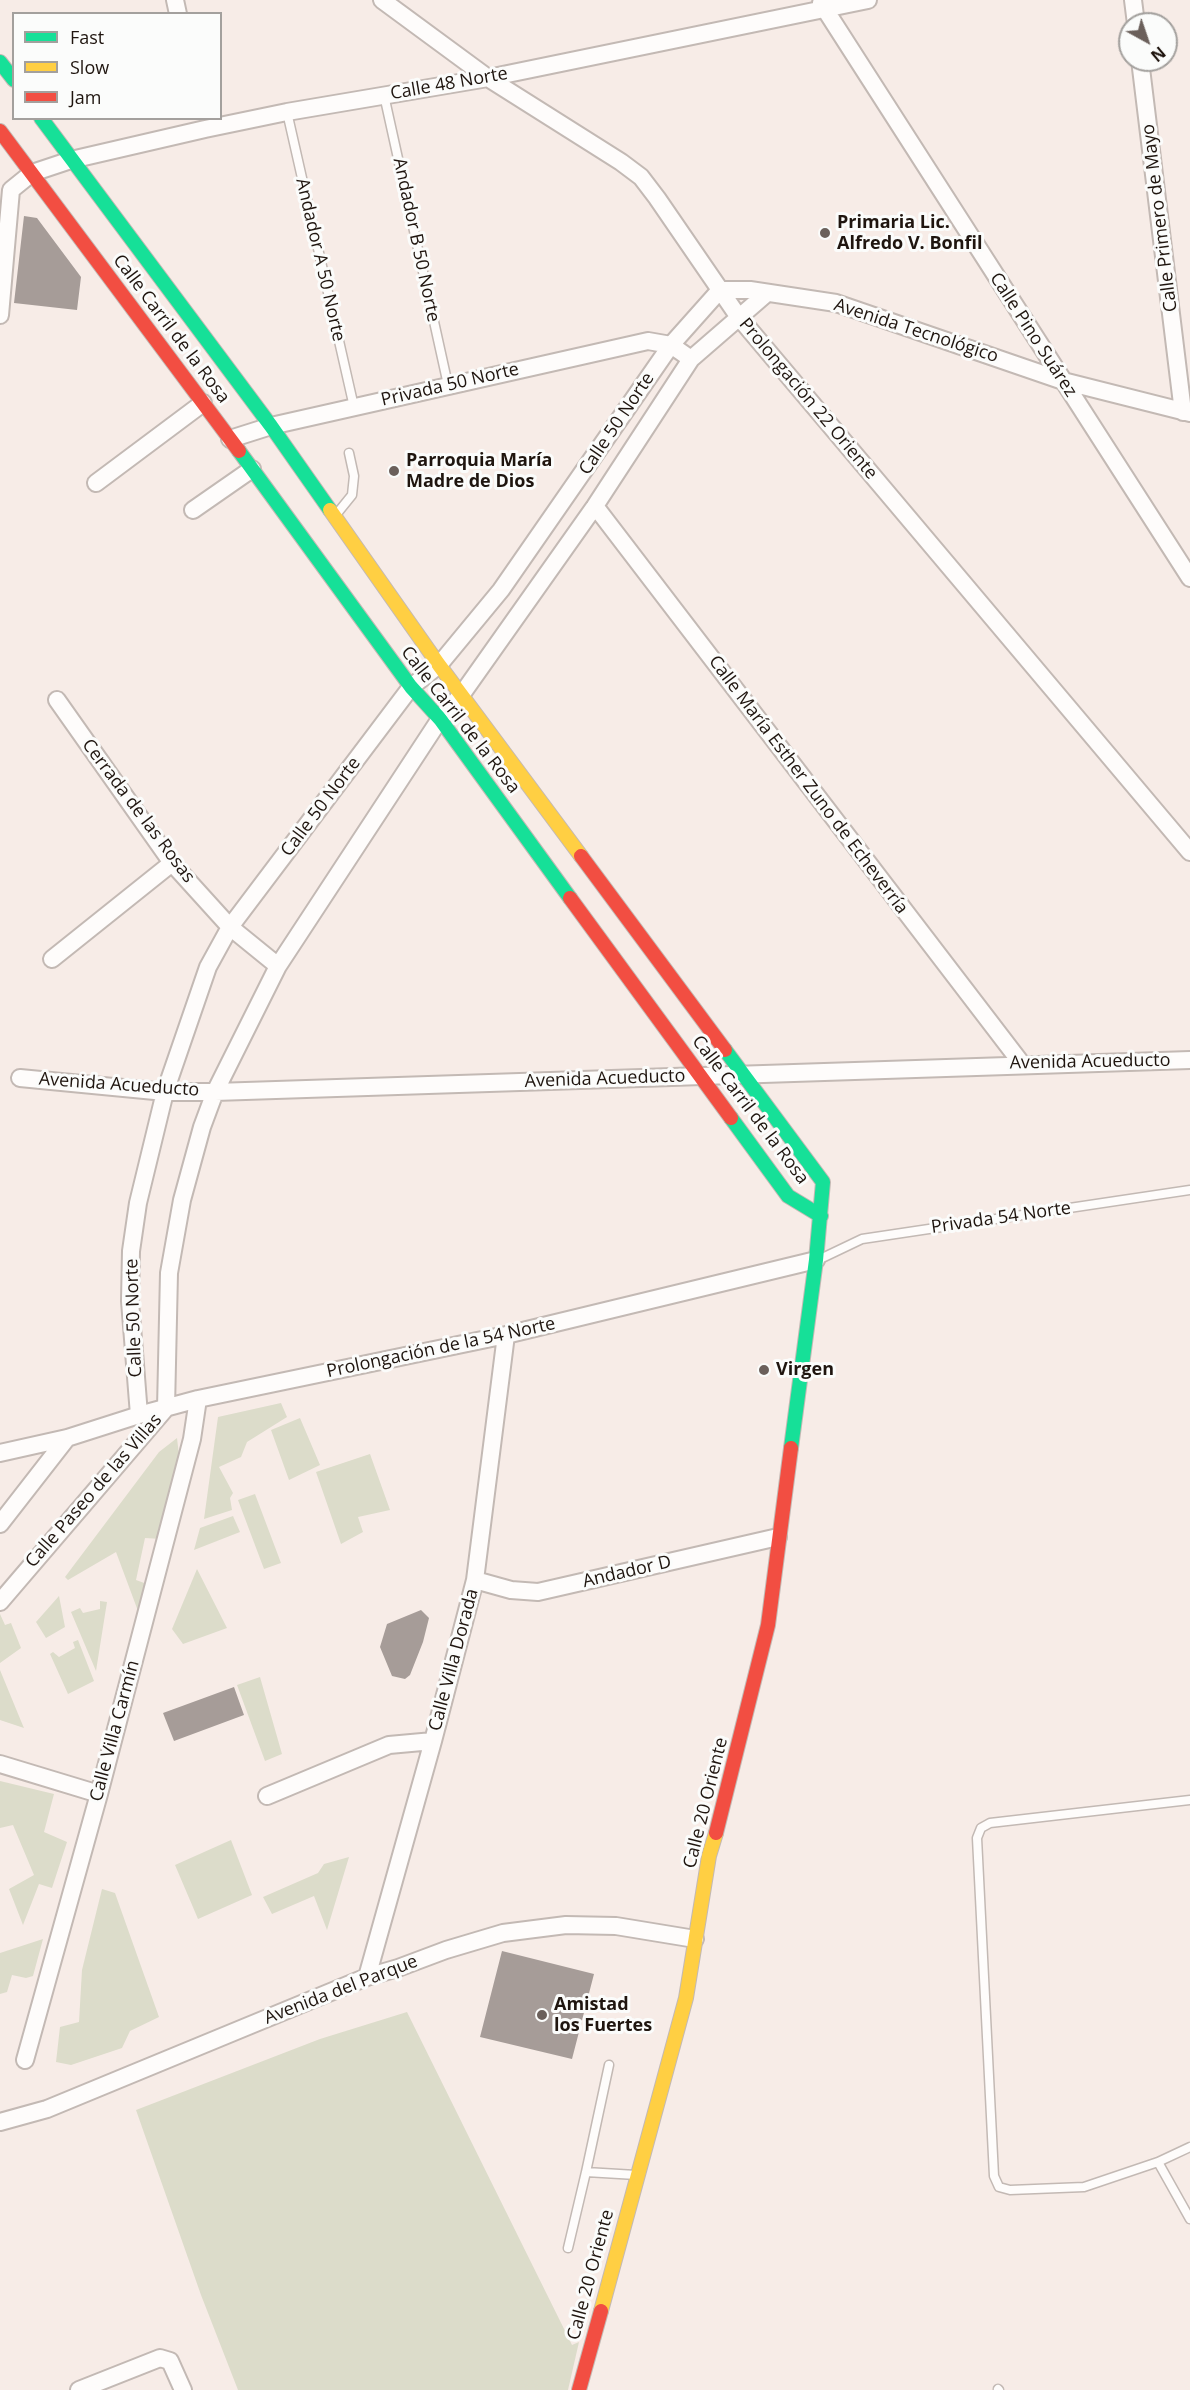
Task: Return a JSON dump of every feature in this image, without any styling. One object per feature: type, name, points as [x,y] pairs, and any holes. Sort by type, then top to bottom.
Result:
[{"type":"main road","points":[[0,62],[12,77]]},
{"type":"main road","name":"Calle Carril de la Rosa","points":[[0,131],[230,439],[411,687],[440,719],[788,1196],[821,1216],[823,1182],[439,665],[271,426],[42,120]]},
{"type":"main road","name":"Calle 20 Oriente","points":[[579,2390],[686,1998],[708,1856],[734,1766],[768,1625],[821,1216]]},
{"type":"street","name":"Prolongación 22 Oriente","points":[[381,0],[488,78],[641,177],[738,316],[1190,852]]},
{"type":"street","name":"Calle 48 Norte","points":[[32,173],[71,160],[204,124],[488,78],[822,5],[868,0]]},
{"type":"street","name":"Calle Pino Suárez","points":[[822,5],[1190,578]]},
{"type":"street","name":"Calle Primero de Mayo","points":[[1142,72],[1187,412]]},
{"type":"street","points":[[0,315],[6,190],[32,173]]},
{"type":"street","name":"Avenida Tecnológico","points":[[720,290],[750,290],[836,303],[1063,381],[1187,412]]},
{"type":"street","name":"Calle 50 Norte","points":[[139,1415],[130,1301],[131,1251],[138,1203],[165,1092],[208,968],[230,927],[411,687],[439,665],[501,590],[671,345],[720,290]]},
{"type":"street","points":[[738,316],[766,294]]},
{"type":"street","name":"Calle 50 Norte","points":[[166,1408],[169,1273],[182,1200],[214,1092],[278,966],[440,719],[462,694],[595,506],[691,359],[738,316]]},
{"type":"street","name":"Privada 50 Norte","points":[[230,439],[271,426],[648,341],[671,345]]},
{"type":"street","points":[[671,345],[691,359]]},
{"type":"street","points":[[96,483],[203,403]]},
{"type":"street","points":[[194,510],[252,469]]},
{"type":"street","name":"Calle María Esther Zuno de Echeverría","points":[[595,506],[1022,1064]]},
{"type":"street","name":"Cerrada de las Rosas","points":[[57,700],[172,863],[230,927],[278,966]]},
{"type":"street","points":[[52,960],[172,863]]},
{"type":"street","name":"Avenida Acueducto","points":[[20,1078],[165,1092],[214,1092],[1190,1060]]},
{"type":"street","name":"Prolongación de la 54 Norte","points":[[0,1453],[67,1438],[198,1399],[506,1335],[816,1260]]},
{"type":"street","name":"Calle Villa Dorada","points":[[367,1977],[434,1740],[475,1580],[506,1335]]},
{"type":"street","name":"Calle Villa Carmín","points":[[25,2060],[99,1794],[192,1439],[198,1399]]},
{"type":"street","name":"Calle Paseo de las Villas","points":[[0,1602],[166,1408]]},
{"type":"street","points":[[0,1524],[67,1438]]},
{"type":"street","name":"Andador D","points":[[475,1580],[511,1590],[538,1592],[778,1537]]},
{"type":"street","points":[[267,1796],[389,1745],[434,1740]]},
{"type":"street","points":[[0,1764],[99,1794]]},
{"type":"street","name":"Avenida del Parque","points":[[0,2122],[47,2109],[367,1977],[503,1933],[566,1925],[616,1926],[694,1939]]},
{"type":"street","points":[[79,2390],[160,2358],[170,2361],[183,2390]]},
{"type":"lane","name":"Andador B 50 Norte","points":[[384,95],[448,386]]},
{"type":"lane","name":"Andador A 50 Norte","points":[[287,112],[354,407]]},
{"type":"lane","points":[[335,516],[352,495],[354,476],[349,453]]},
{"type":"lane","name":"Privada 54 Norte","points":[[816,1260],[862,1239],[1190,1190]]},
{"type":"lane","points":[[1190,1800],[990,1823],[981,1828],[977,1838],[994,2176],[999,2187],[1010,2190],[1084,2187],[1158,2162],[1190,2147]]},
{"type":"lane","points":[[568,2248],[609,2065]]},
{"type":"lane","points":[[1158,2162],[1190,2219]]},
{"type":"lane","points":[[586,2172],[637,2175]]},
{"type":"green space","points":[[281,1403],[287,1417],[247,1442],[241,1457],[219,1467],[233,1493],[230,1498],[232,1510],[204,1519],[218,1417]]},
{"type":"green space","points":[[300,1418],[320,1465],[289,1480],[271,1430]]},
{"type":"green space","points":[[177,1438],[183,1490],[161,1539],[145,1538],[136,1580],[147,1584],[138,1611],[116,1552],[68,1580],[65,1577],[159,1452]]},
{"type":"green space","points":[[370,1454],[390,1510],[358,1517],[363,1532],[341,1544],[316,1472]]},
{"type":"green space","points":[[255,1494],[281,1563],[264,1569],[238,1500]]},
{"type":"green space","points":[[233,1516],[240,1532],[194,1550],[200,1528]]},
{"type":"green space","points":[[197,1569],[227,1628],[183,1644],[172,1629]]},
{"type":"green space","points":[[59,1596],[65,1627],[46,1638],[36,1622]]},
{"type":"green space","points":[[100,1601],[107,1602],[96,1671],[71,1612],[80,1608],[83,1613],[100,1609]]},
{"type":"green space","points":[[0,1614],[5,1625],[11,1623],[21,1648],[0,1663]]},
{"type":"green space","points":[[78,1640],[94,1681],[68,1694],[50,1654],[53,1652],[59,1657],[75,1648],[73,1642]]},
{"type":"green space","points":[[0,1670],[21,1721],[24,1728],[0,1720]]},
{"type":"green space","points":[[260,1677],[282,1754],[265,1761],[237,1685]]},
{"type":"green space","points":[[0,1781],[54,1794],[44,1832],[67,1842],[52,1888],[39,1884],[23,1925],[9,1889],[34,1875],[13,1825],[0,1828]]},
{"type":"green space","points":[[231,1840],[252,1895],[198,1919],[175,1865]]},
{"type":"green space","points":[[349,1857],[327,1930],[314,1896],[272,1914],[263,1897],[318,1873],[324,1864]]},
{"type":"green space","points":[[102,1889],[115,1893],[159,2017],[130,2031],[122,2048],[71,2065],[56,2062],[60,2027],[79,2022],[82,1970]]},
{"type":"green space","points":[[43,1939],[33,1976],[26,1978],[12,1975],[7,1992],[0,1994],[0,1953]]},
{"type":"green space","points":[[407,2012],[572,2345],[579,2342],[568,2390],[238,2390],[201,2295],[136,2110],[320,2039]]},
{"type":"building","points":[[24,216],[37,218],[81,277],[77,310],[14,303]]},
{"type":"building","points":[[421,1610],[429,1618],[423,1642],[410,1675],[405,1679],[392,1676],[380,1647],[387,1624]]},
{"type":"building","points":[[234,1687],[244,1715],[174,1741],[163,1713]]},
{"type":"building","points":[[502,1951],[594,1974],[572,2059],[480,2037]]},
{"type":"traffic: fast","points":[[0,62],[12,77]]},
{"type":"traffic: fast","points":[[42,120],[271,426],[330,510]]},
{"type":"traffic: fast","points":[[239,451],[411,687],[440,719],[570,898]]},
{"type":"traffic: fast","points":[[725,1050],[823,1182],[816,1260],[791,1448]]},
{"type":"traffic: fast","points":[[731,1118],[788,1196],[821,1216]]},
{"type":"traffic: slow","points":[[330,510],[439,665],[581,856]]},
{"type":"traffic: slow","points":[[601,2311],[686,1998],[709,1856],[716,1833]]},
{"type":"traffic: jam","points":[[0,131],[239,451]]},
{"type":"traffic: jam","points":[[581,856],[725,1050]]},
{"type":"traffic: jam","points":[[570,898],[731,1118]]},
{"type":"traffic: jam","points":[[716,1833],[768,1625],[791,1448]]},
{"type":"traffic: jam","points":[[579,2390],[601,2311]]},
{"type":"place","name":"Primaria Lic. Alfredo V. Bonfil","points":[[825,233]]},
{"type":"place","name":"Parroquia María Madre de Dios","points":[[394,471]]},
{"type":"place","name":"Virgen","points":[[764,1370]]},
{"type":"place","name":"Amistad los Fuertes","points":[[542,2015]]}]
